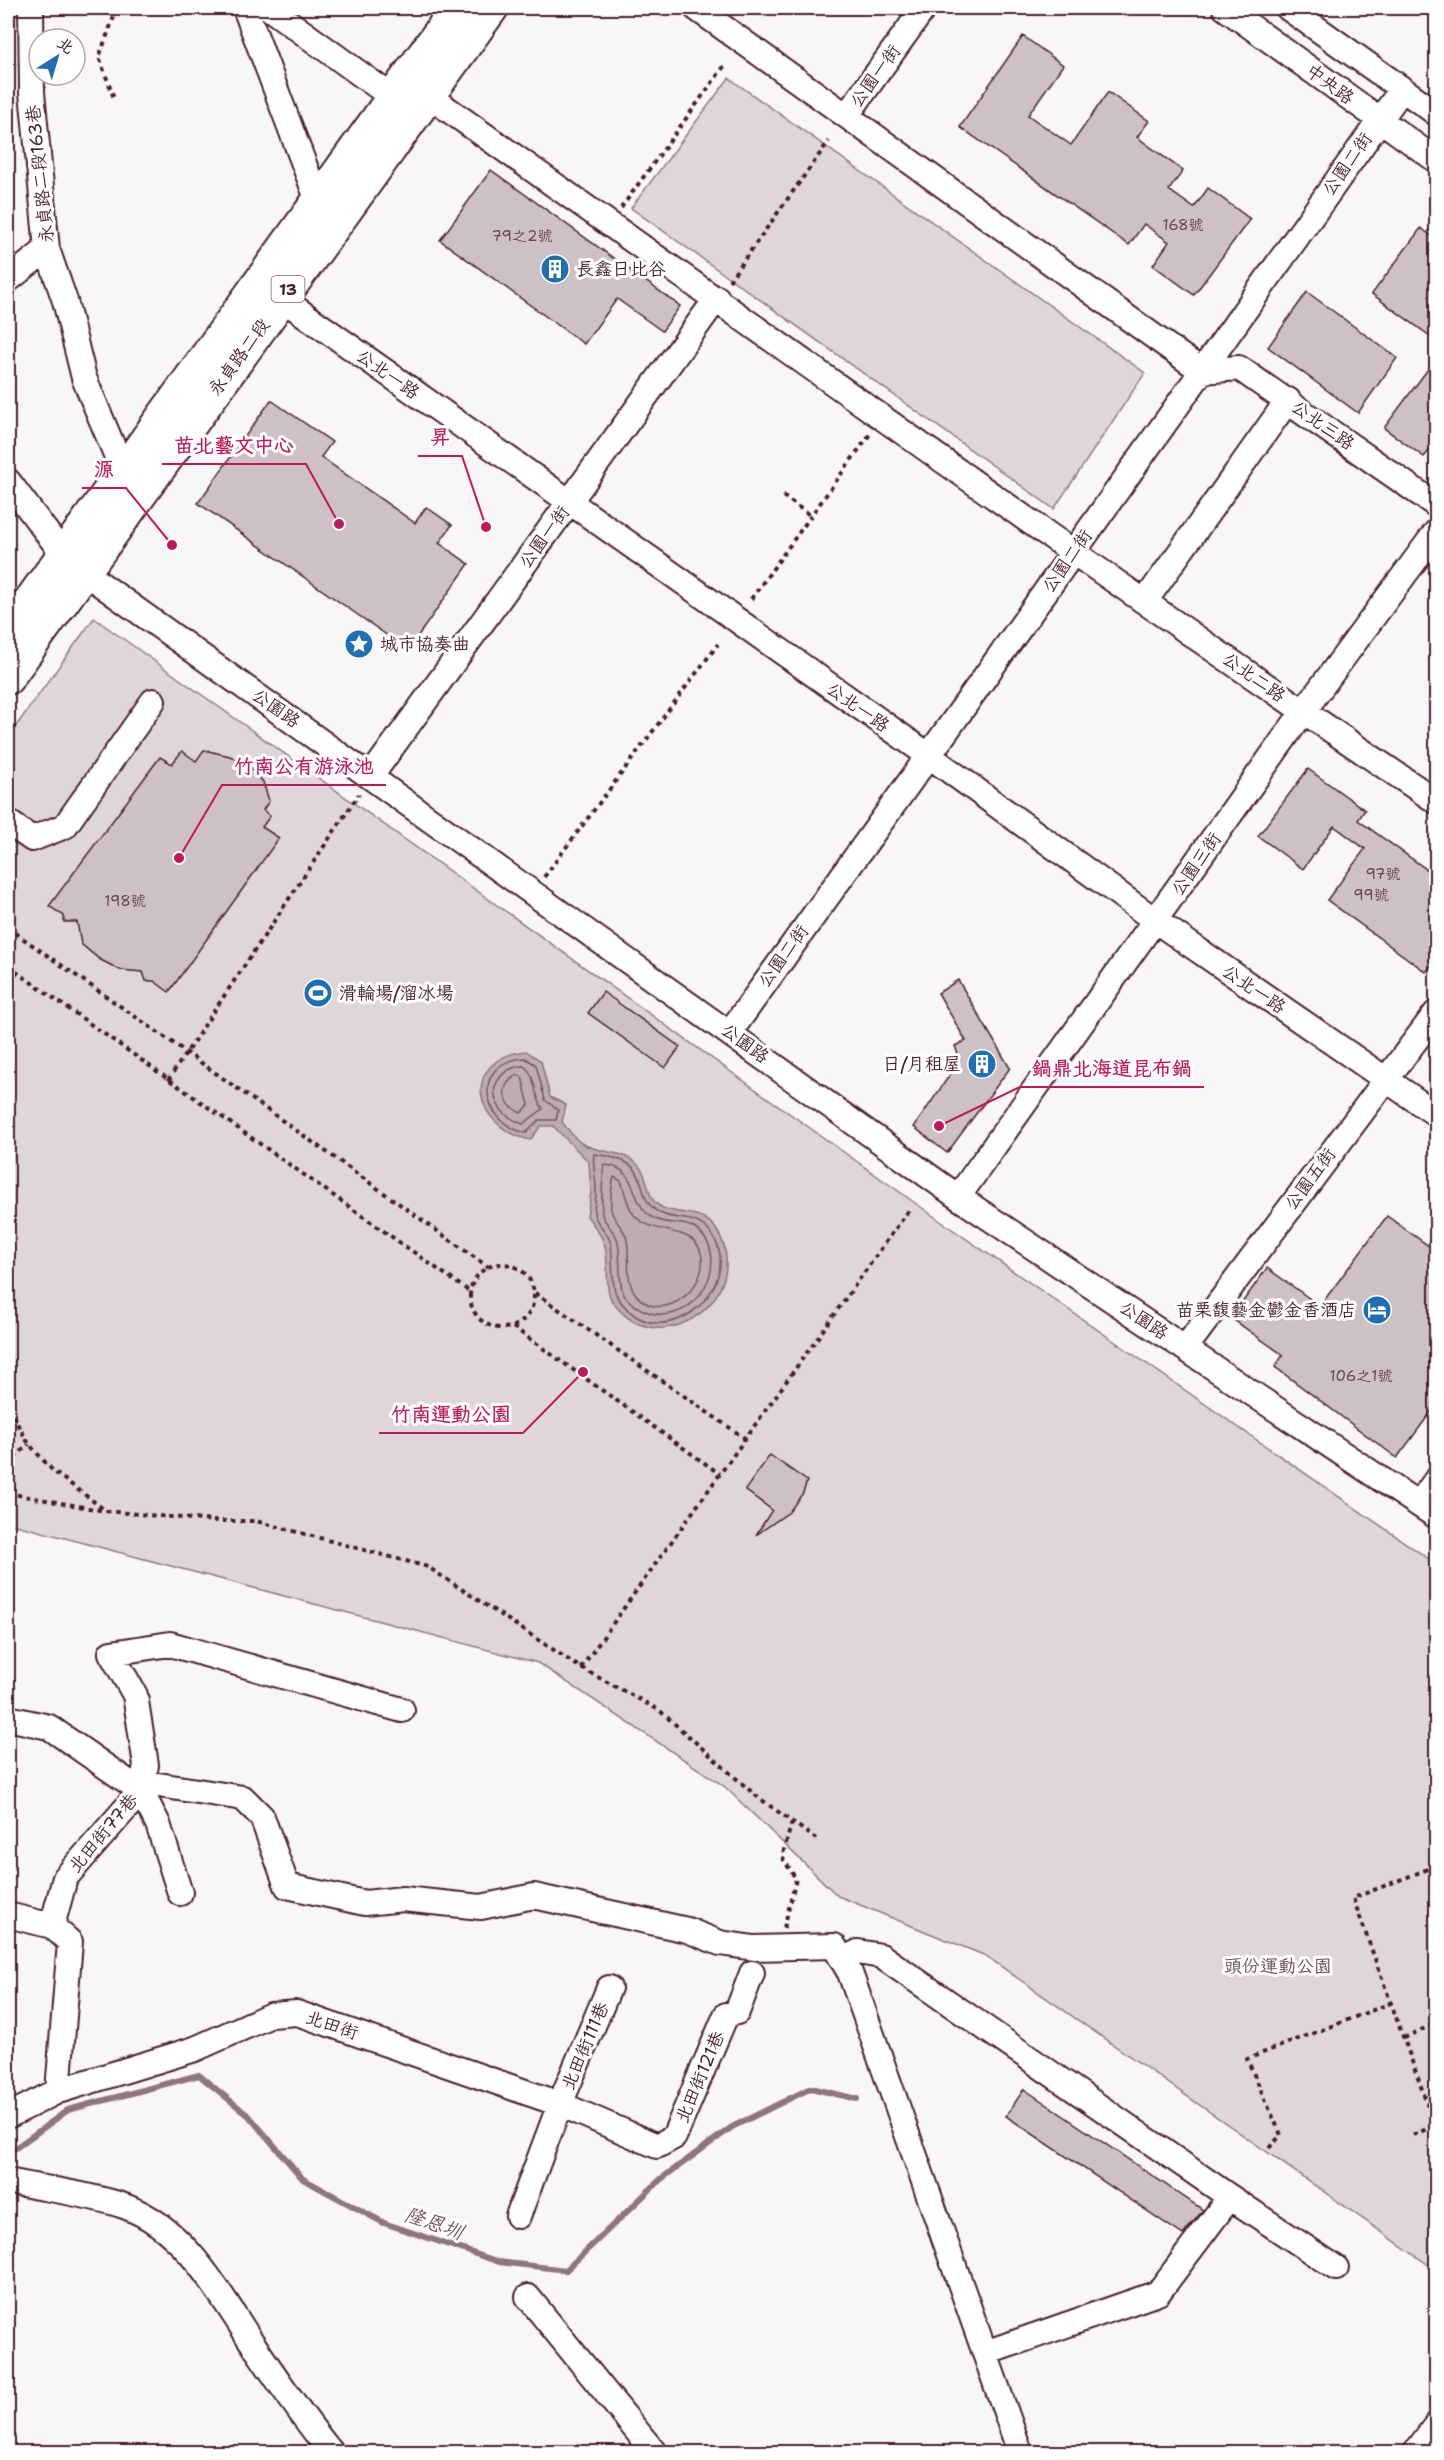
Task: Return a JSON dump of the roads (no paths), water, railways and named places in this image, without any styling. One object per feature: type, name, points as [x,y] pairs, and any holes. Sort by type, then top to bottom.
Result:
[{"type":"main road","name":"永貞路二段","points":[[8,680],[74,564],[123,471],[456,8]]},
{"type":"main road","name":"永貞路二段","points":[[8,630],[74,564],[281,298],[493,8]]},
{"type":"main road","points":[[335,177],[358,195]]},
{"type":"street","name":"永貞路二段163巷","points":[[31,8],[32,92],[47,249],[64,301],[84,378],[123,471]]},
{"type":"street","points":[[244,8],[318,201]]},
{"type":"street","points":[[269,8],[296,15],[392,97]]},
{"type":"street","points":[[696,8],[1202,371]]},
{"type":"street","name":"公園一街","points":[[847,115],[924,8]]},
{"type":"street","name":"中央路","points":[[1225,8],[1437,160]]},
{"type":"street","name":"中央路","points":[[1288,8],[1437,113]]},
{"type":"street","name":"公園二街","points":[[730,1032],[1402,89]]},
{"type":"street","name":"公北二路","points":[[429,96],[723,290],[1074,551],[1303,712],[1437,801]]},
{"type":"street","points":[[8,280],[47,249]]},
{"type":"street","name":"公園一街","points":[[371,776],[723,290]]},
{"type":"street","name":"公北一路","points":[[281,298],[928,755],[1156,921],[1437,1114]]},
{"type":"street","name":"公北三路","points":[[1202,371],[1239,368],[1437,505]]},
{"type":"street","points":[[1146,600],[1288,400]]},
{"type":"street","name":"公園路","points":[[8,481],[74,564],[958,1197],[1428,1510]]},
{"type":"street","name":"公園三街","points":[[958,1197],[1303,712],[1437,532]]},
{"type":"street","points":[[8,822],[32,839],[64,826],[153,701]]},
{"type":"street","name":"公園五街","points":[[1186,1347],[1385,1078],[1437,1013]]},
{"type":"street","points":[[1428,1510],[1437,1480]]},
{"type":"street","points":[[180,1893],[158,1824],[141,1791],[146,1765],[135,1695],[111,1653],[170,1644],[402,1710]]},
{"type":"street","name":"北田街77巷","points":[[8,1718],[49,1727],[141,1791],[65,1878],[52,1926]]},
{"type":"street","points":[[141,1791],[152,1784],[243,1798],[262,1817],[287,1886],[365,1903],[403,1899],[481,1907],[534,1896],[687,1930],[720,1943],[754,1948],[834,1946],[850,1973],[1020,2452]]},
{"type":"street","points":[[8,1915],[52,1926],[70,1942],[58,2091]]},
{"type":"street","points":[[842,1960],[858,1952],[881,1956],[1336,2268]]},
{"type":"street","name":"北田街121巷","points":[[657,2146],[674,2137],[726,2015],[737,2012],[752,1973]]},
{"type":"street","name":"北田街111巷","points":[[518,2216],[560,2104],[609,1988]]},
{"type":"street","name":"北田街","points":[[8,2116],[58,2091],[195,2049],[271,2015],[297,2013],[560,2104],[657,2146]]},
{"type":"street","points":[[8,2181],[124,2206],[148,2217],[175,2238],[203,2269],[305,2421],[331,2452]]},
{"type":"street","points":[[985,2353],[1158,2293],[1230,2197]]},
{"type":"street","points":[[528,2297],[654,2452]]},
{"type":"street","points":[[1416,2452],[1437,2425]]},
{"type":"water","points":[[526,1051],[541,1061],[550,1097],[566,1105],[562,1122],[578,1141],[633,1161],[643,1171],[650,1194],[657,1204],[663,1208],[704,1218],[716,1229],[726,1253],[724,1277],[714,1298],[698,1315],[678,1325],[655,1328],[632,1320],[612,1301],[608,1289],[606,1249],[599,1233],[587,1216],[591,1193],[589,1162],[553,1126],[541,1126],[530,1140],[510,1133],[496,1122],[486,1108],[481,1094],[483,1079],[491,1066],[505,1057]]},
{"type":"waterway","name":"隆恩圳","points":[[8,2149],[10,2152],[68,2110],[199,2075],[249,2116],[303,2179],[384,2223],[499,2262],[566,2270],[661,2179],[732,2127],[811,2088],[857,2099]]},
{"type":"place","name":"長鑫日比谷","points":[[555,269]]},
{"type":"place","name":"苗北藝文中心","points":[[339,524]]},
{"type":"place","name":"昇","points":[[486,527]]},
{"type":"place","name":"源","points":[[172,545]]},
{"type":"place","name":"城市協奏曲","points":[[359,644]]},
{"type":"place","name":"竹南公有游泳池","points":[[179,858]]},
{"type":"place","name":"滑輪場/溜冰場","points":[[318,993]]},
{"type":"place","name":"日/月租屋","points":[[982,1064]]},
{"type":"place","name":"鍋鼎北海道昆布鍋","points":[[939,1126]]},
{"type":"place","name":"苗栗馥藝金鬱金香酒店","points":[[1377,1310]]},
{"type":"place","name":"竹南運動公園","points":[[583,1372]]},
{"type":"park label","name":"頭份運動公園","points":[[1278,1966]]}]
